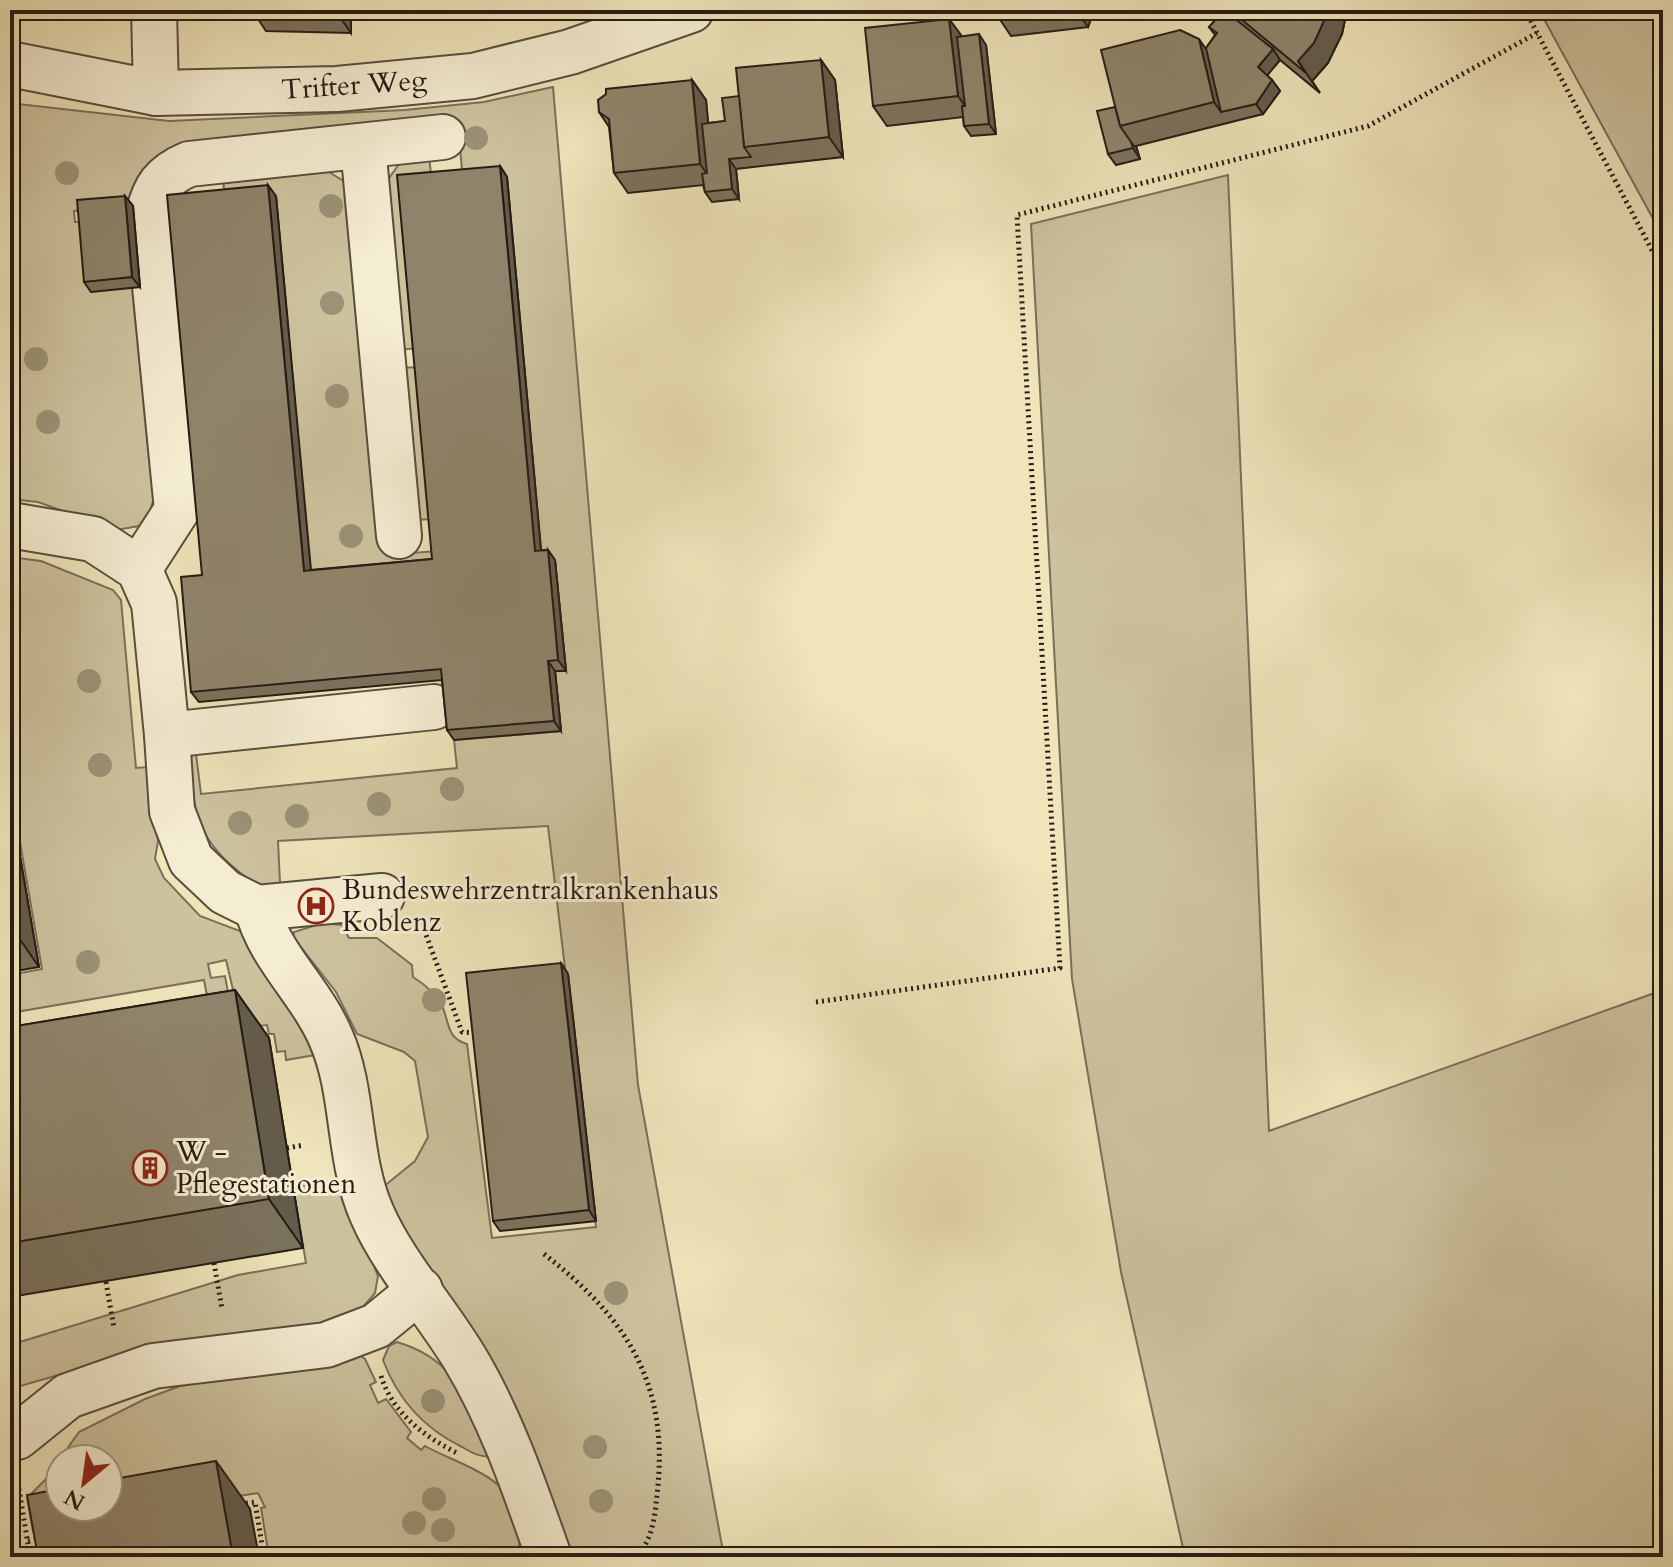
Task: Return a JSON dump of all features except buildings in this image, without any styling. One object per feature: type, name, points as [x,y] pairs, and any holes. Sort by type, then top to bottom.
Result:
[{"type":"street","points":[[154,10],[156,93]]},
{"type":"street","name":"Trifter Weg","points":[[10,64],[156,93],[337,89],[473,76],[570,52],[691,10]]},
{"type":"street","points":[[139,569],[177,510],[148,215],[153,192],[169,173],[189,164],[443,137]]},
{"type":"street","points":[[363,146],[399,536]]},
{"type":"street","points":[[10,525],[93,539],[139,569],[154,603],[172,811],[191,860],[225,892],[257,908],[382,896]]},
{"type":"street","points":[[167,735],[434,707]]},
{"type":"street","points":[[257,908],[263,933],[318,1008],[340,1057],[358,1172],[372,1215],[465,1359],[522,1482],[549,1557]]},
{"type":"street","points":[[17,1437],[68,1396],[153,1366],[326,1345],[376,1326],[420,1290]]},
{"type":"path","points":[[1525,10],[1663,271]]},
{"type":"path","points":[[816,1002],[1060,968],[1017,215],[1368,126],[1537,33]]},
{"type":"path","points":[[382,896],[418,914],[462,1032],[479,1033]]},
{"type":"path","points":[[287,1148],[296,1147]]},
{"type":"path","points":[[544,1254],[577,1280],[613,1317],[640,1363],[657,1412],[659,1475],[654,1524],[636,1557]]},
{"type":"path","points":[[365,1330],[383,1385],[402,1414],[431,1441],[522,1482]]},
{"type":"path","points":[[18,1500],[30,1557]]},
{"type":"path","points":[[228,1506],[255,1502],[254,1515],[264,1557]]},
{"type":"path","points":[[28,1541],[56,1536]]},
{"type":"shaded area","points":[[1539,10],[1663,10],[1663,237]]},
{"type":"shaded area","points":[[553,87],[638,1085],[724,1557],[569,1557],[534,1452],[500,1376],[474,1331],[403,1231],[383,1187],[415,1161],[428,1137],[415,1061],[404,1052],[357,1034],[336,992],[293,937],[294,932],[323,923],[342,925],[349,938],[377,938],[412,965],[413,977],[439,1000],[451,1033],[467,1044],[492,1238],[596,1227],[548,826],[278,841],[280,883],[277,888],[259,887],[224,859],[213,845],[204,832],[194,800],[189,755],[196,754],[201,794],[457,768],[454,740],[561,731],[555,671],[566,670],[555,561],[542,561],[463,180],[458,127],[190,148],[133,206],[74,211],[75,222],[81,222],[140,287],[156,491],[150,511],[139,526],[116,530],[38,502],[10,499],[10,103],[169,121],[405,110],[484,102]]},
{"type":"shaded area","points":[[429,156],[432,183],[419,348],[396,350],[382,188],[399,164]]},
{"type":"shaded area","points":[[324,169],[347,183],[397,554],[438,551],[440,569],[312,581],[225,201],[223,178]]},
{"type":"shaded area","points":[[1228,175],[1269,1131],[1663,990],[1663,1557],[1185,1557],[1121,1272],[1072,979],[1031,224]]},
{"type":"shaded area","points":[[421,367],[435,519],[412,520],[397,368]]},
{"type":"shaded area","points":[[10,557],[41,561],[113,590],[121,600],[136,768],[148,767],[158,841],[155,859],[164,878],[200,916],[240,931],[252,942],[321,1054],[286,1060],[285,1051],[277,1052],[274,1034],[269,1034],[267,1025],[242,1028],[226,960],[208,964],[211,978],[225,976],[237,1039],[214,1034],[204,980],[10,1013],[10,975],[42,969],[10,785]]},
{"type":"shaded area","points":[[339,1180],[378,1276],[375,1293],[347,1326],[149,1349],[10,1389],[10,1345],[238,1275],[306,1263],[293,1187]]},
{"type":"shaded area","points":[[397,1342],[435,1360],[448,1372],[466,1401],[491,1456],[476,1454],[435,1431],[404,1400],[383,1360],[389,1346]]},
{"type":"shaded area","points":[[355,1352],[365,1359],[376,1382],[370,1385],[378,1403],[386,1399],[411,1432],[407,1438],[421,1450],[425,1446],[470,1467],[499,1485],[509,1496],[517,1510],[520,1543],[514,1557],[269,1557],[261,1508],[265,1507],[258,1493],[124,1516],[124,1443],[71,1443],[79,1432],[145,1399],[180,1386]]},
{"type":"shaded area","points":[[44,1481],[44,1523],[80,1523],[33,1531],[27,1498]]},
{"type":"place","name":"Bundeswehrzentralkrankenhaus Koblenz","points":[[316,906]]},
{"type":"place","name":"W - Pflegestationen","points":[[150,1168]]}]
